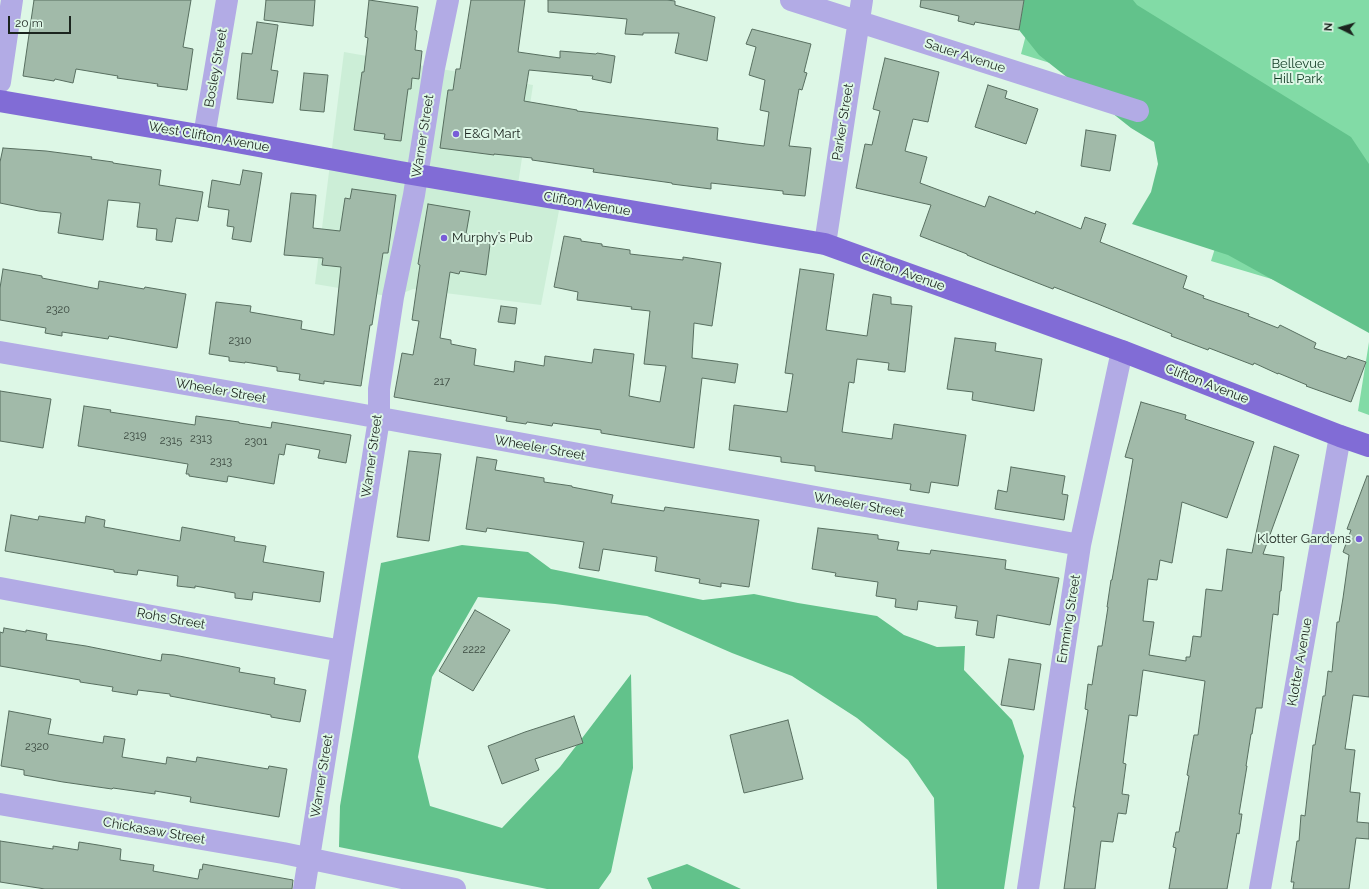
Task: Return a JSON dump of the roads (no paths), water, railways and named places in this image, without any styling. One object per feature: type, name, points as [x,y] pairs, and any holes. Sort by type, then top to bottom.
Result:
[{"type":"main road","name":"West Clifton Avenue","points":[[0,101],[417,175]]},
{"type":"main road","name":"Clifton Avenue","points":[[417,175],[825,244],[1122,351],[1369,446]]},
{"type":"street","points":[[0,82],[12,0]]},
{"type":"street","name":"Bosley Street","points":[[204,136],[227,0]]},
{"type":"street","name":"Warner Street","points":[[304,889],[379,419],[379,389],[393,297],[414,195],[434,68],[448,0]]},
{"type":"street","name":"Sauer Avenue","points":[[791,0],[1138,111]]},
{"type":"street","name":"Parker Street","points":[[825,244],[862,0]]},
{"type":"street","name":"Emming Street","points":[[1028,889],[1080,545],[1122,351]]},
{"type":"street","name":"Wheeler Street","points":[[0,352],[1080,545]]},
{"type":"street","name":"Klotter Avenue","points":[[1260,889],[1340,436]]},
{"type":"street","name":"Rohs Street","points":[[0,588],[342,650]]},
{"type":"street","name":"Chickasaw Street","points":[[0,804],[309,859],[456,889]]},
{"type":"place","name":"E&G Mart","points":[[456,134]]},
{"type":"place","name":"Murphy’s Pub","points":[[444,238]]},
{"type":"place","name":"Klotter Gardens","points":[[1359,539]]},
{"type":"park label","name":"Bellevue Hill Park","points":[[1298,72]]}]
